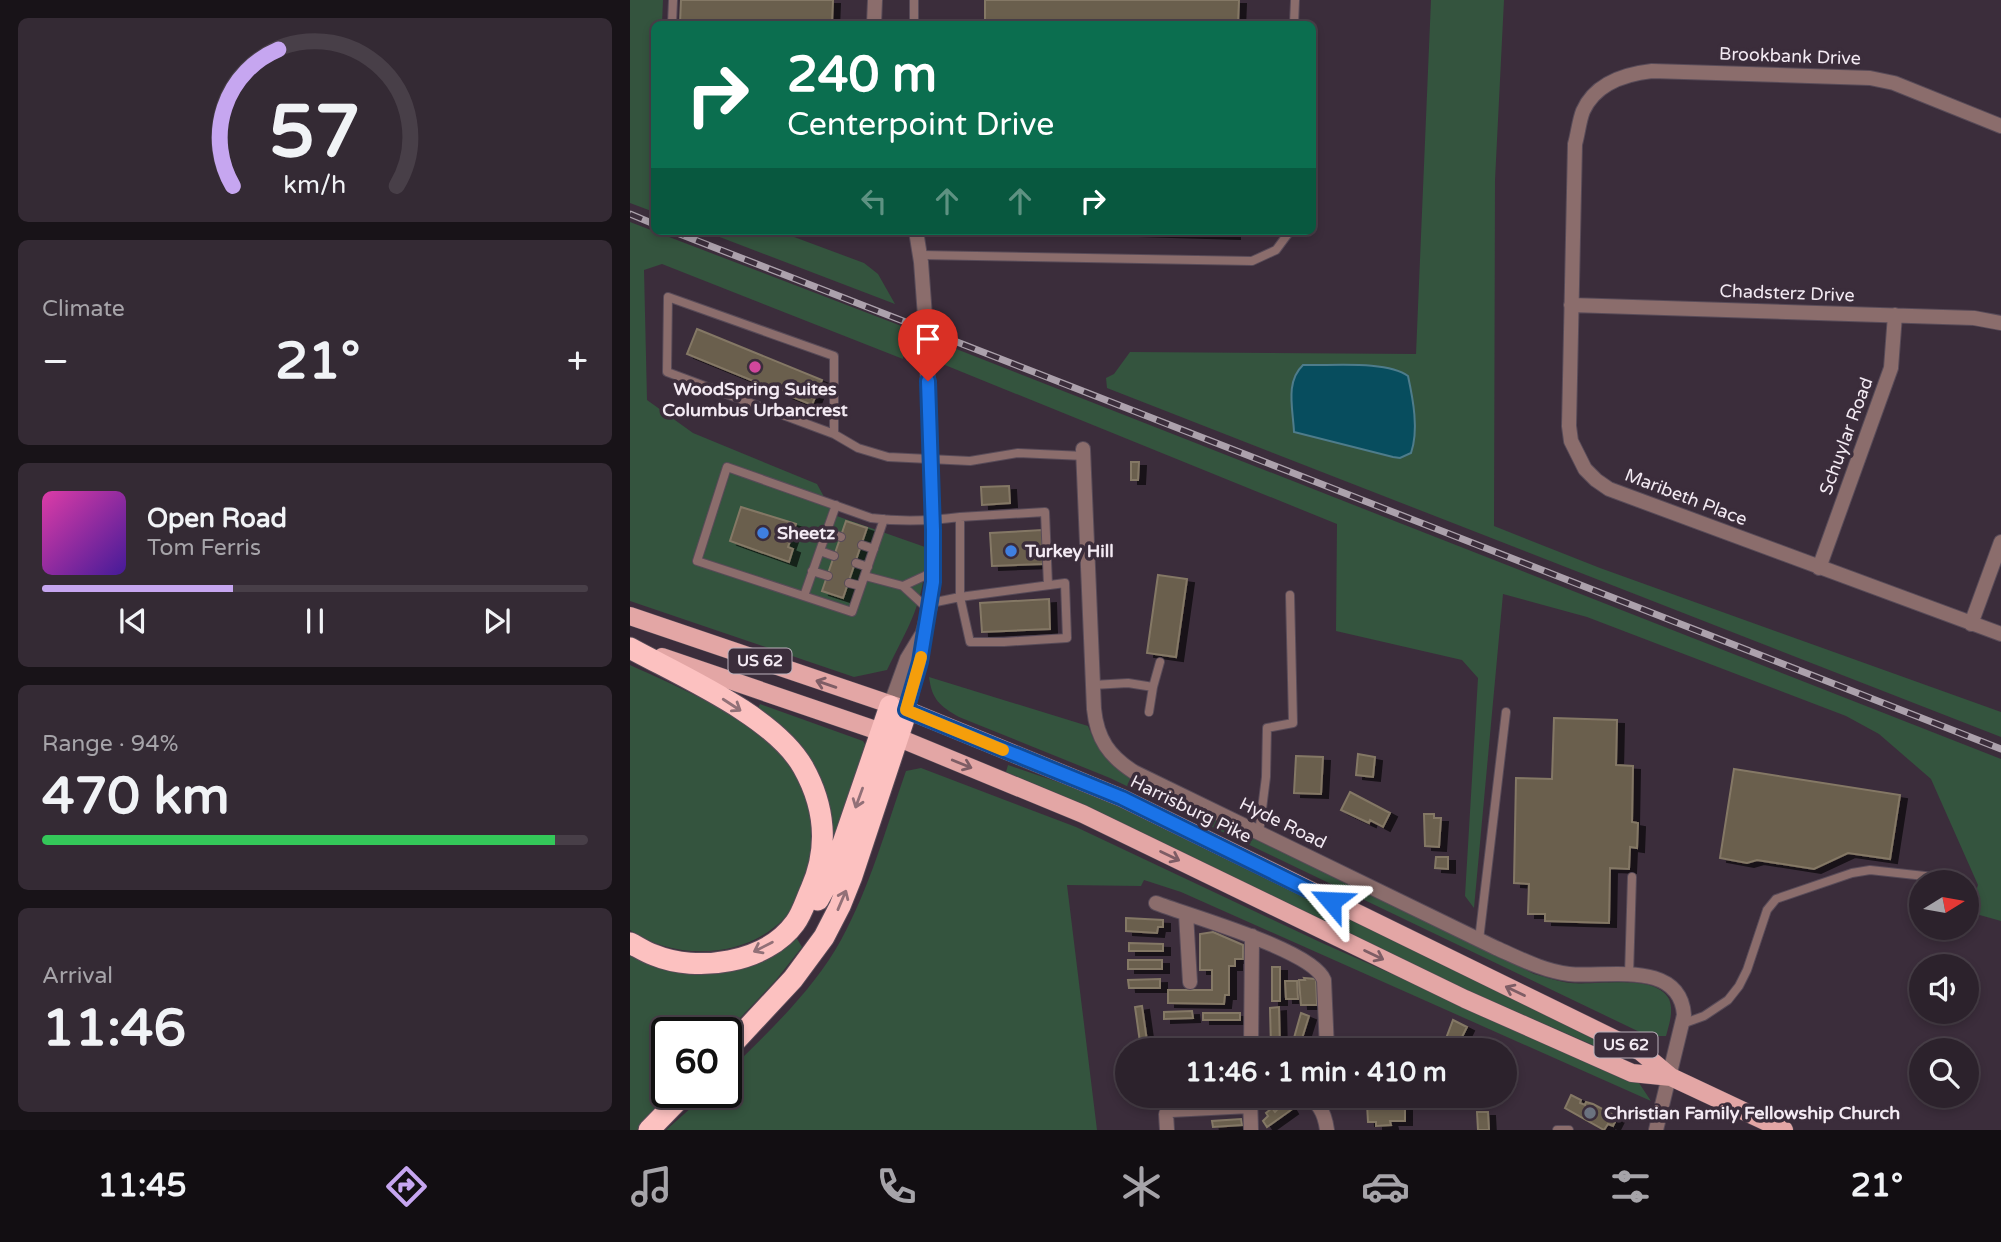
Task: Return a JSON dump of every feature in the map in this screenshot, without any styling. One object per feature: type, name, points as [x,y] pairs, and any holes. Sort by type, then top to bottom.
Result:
[{"type":"highway","points":[[630,647],[717,694],[753,718],[768,729],[802,765],[816,796],[822,816],[824,838],[815,880],[796,923]]},
{"type":"highway","points":[[742,1034],[793,979],[824,937],[840,906],[852,876],[898,708]]},
{"type":"highway","points":[[630,943],[654,956],[708,964],[763,949],[796,923],[818,900],[832,875],[890,736]]},
{"type":"highway","points":[[649,1130],[670,1108]]},
{"type":"main road","name":"Harrisburg Pike","points":[[630,616],[898,708],[1122,798],[1642,1052],[1671,1077],[1784,1130]]},
{"type":"main road","name":"Harrisburg Pike","points":[[630,647],[890,736],[1083,814],[1465,999],[1632,1073],[1671,1077]]},
{"type":"street","points":[[874,21],[875,0]]},
{"type":"street","name":"Brookbank Drive","points":[[1584,110],[1598,91],[1611,82],[1623,76],[1652,71],[1870,78],[1894,83],[2001,126]]},
{"type":"street","name":"Maribeth Place","points":[[1584,110],[1575,144],[1568,390],[1571,441],[1585,469],[1609,489],[2001,634]]},
{"type":"street","points":[[898,708],[907,659],[923,632],[930,607],[933,572],[931,458],[917,235]]},
{"type":"street","name":"Chadsterz Drive","points":[[1571,305],[1973,318],[2001,323]]},
{"type":"street","name":"Schuylar Road","points":[[1819,568],[1891,368],[1895,315]]},
{"type":"street","name":"Hyde Road","points":[[1084,452],[1093,685],[1097,732],[1106,749],[1134,772],[1479,940],[1552,971],[1651,977],[1670,985],[1681,999],[1682,1024],[1656,1130]]},
{"type":"street","points":[[1972,624],[2001,542]]},
{"type":"street","points":[[1156,902],[1186,915],[1252,936],[1304,960],[1321,972],[1324,980],[1326,1038]]},
{"type":"street","points":[[1186,915],[1189,982]]},
{"type":"street","points":[[1251,1038],[1252,936]]},
{"type":"street","points":[[1167,1130],[1166,1114],[1171,1110],[1189,1108]]},
{"type":"street","points":[[1250,1108],[1251,1130]]},
{"type":"street","points":[[1320,1108],[1325,1116],[1326,1130]]},
{"type":"lane","points":[[672,21],[673,0]]},
{"type":"lane","points":[[914,0],[914,21]]},
{"type":"lane","points":[[1294,21],[1295,0]]},
{"type":"lane","points":[[920,255],[1252,261],[1276,250],[1287,235]]},
{"type":"lane","points":[[834,434],[834,356],[668,297],[667,372],[834,434],[858,448],[888,457],[970,461],[1018,453],[1084,452]]},
{"type":"lane","points":[[884,519],[852,612],[697,561],[727,467],[871,518],[933,520],[1045,512],[1048,585]]},
{"type":"lane","points":[[804,596],[836,505]]},
{"type":"lane","points":[[856,564],[866,572],[903,586],[930,607],[960,597],[1065,583],[1067,638],[970,642],[960,597],[960,517]]},
{"type":"lane","points":[[826,532],[841,537]]},
{"type":"lane","points":[[862,545],[874,549]]},
{"type":"lane","points":[[820,551],[834,556]]},
{"type":"lane","points":[[813,572],[828,576]]},
{"type":"lane","points":[[903,586],[933,572]]},
{"type":"lane","points":[[849,583],[861,586]]},
{"type":"lane","points":[[1259,833],[1266,777],[1266,728],[1293,723],[1290,595]]},
{"type":"lane","points":[[1149,712],[1160,662]]},
{"type":"lane","points":[[1093,685],[1128,683],[1153,687]]},
{"type":"lane","points":[[1479,940],[1506,712]]},
{"type":"lane","points":[[1682,1024],[1720,1006],[1739,986],[1767,909],[1776,899],[1852,873],[1870,870],[1909,874]]},
{"type":"lane","points":[[1629,975],[1632,877]]},
{"type":"lane","points":[[1558,1130],[1569,1130]]},
{"type":"green space","points":[[630,0],[663,0],[662,21],[651,21],[651,211],[630,203]]},
{"type":"green space","points":[[1431,0],[1504,0],[1495,180],[1494,526],[1600,568],[2001,712],[2001,737],[1107,388],[1106,378],[1114,374],[1130,352],[1416,354]],"holes":[[[1304,365],[1373,366],[1399,371],[1408,376],[1414,431],[1400,458],[1294,432]]]},
{"type":"green space","points":[[630,222],[651,230],[651,235],[664,235],[904,327],[903,359],[662,264],[644,270],[647,400],[693,433],[817,484],[834,515],[925,547],[920,597],[887,670],[854,677],[630,601]]},
{"type":"green space","points":[[714,235],[789,235],[864,263],[878,274],[895,304]]},
{"type":"green space","points":[[941,343],[2001,759],[2001,921],[1979,915],[1979,870],[1971,870],[1931,779],[1879,734],[1846,716],[1587,617],[1503,594],[1474,908],[1465,896],[1478,678],[1462,660],[1336,631],[1337,524],[940,363]]},
{"type":"green space","points":[[630,665],[712,704],[751,728],[785,758],[802,785],[815,842],[802,892],[785,918],[766,933],[745,944],[722,950],[698,951],[651,941],[630,930]]},
{"type":"green space","points":[[929,677],[1088,726],[1101,752],[1123,773],[1534,974],[1571,983],[1638,983],[1662,991],[1669,999],[1671,1008],[1666,1036],[1648,1036],[1110,778],[959,717],[938,702]]},
{"type":"green space","points":[[760,704],[863,741],[867,747],[836,839],[831,837],[827,805],[757,710]]},
{"type":"green space","points":[[1008,765],[1093,794],[1612,1046],[1609,1052],[1459,987],[1087,806],[1006,772]]},
{"type":"green space","points":[[921,768],[1076,827],[1322,943],[1639,1083],[1651,1101],[1517,1041],[1517,1038],[1509,1038],[1181,892],[1144,880],[1141,886],[1067,885],[1097,1130],[666,1130],[691,1108],[742,1108],[742,1058],[817,977],[841,940],[861,899],[906,771]]},
{"type":"green space","points":[[796,937],[802,947],[741,1017],[651,1017],[651,1108],[657,1108],[637,1130],[630,1130],[630,951],[734,970],[756,964]]},
{"type":"water","points":[[1303,365],[1373,366],[1399,371],[1408,376],[1415,425],[1411,453],[1400,458],[1393,457],[1294,432],[1292,388],[1297,372]]},
{"type":"building","points":[[681,0],[833,0],[832,21],[680,21]]},
{"type":"building","points":[[985,0],[1239,0],[1238,21],[985,21]]},
{"type":"building","name":"WoodSpring Suites Columbus Urbancrest","points":[[697,329],[822,380],[812,405],[687,354]]},
{"type":"building","points":[[1131,462],[1139,462],[1138,480],[1131,480]]},
{"type":"building","points":[[1009,486],[1010,503],[982,505],[981,487]]},
{"type":"building","name":"Sheetz","points":[[741,507],[796,524],[788,547],[793,549],[789,562],[730,541]]},
{"type":"building","points":[[846,521],[867,528],[843,598],[822,591]]},
{"type":"building","points":[[1042,530],[1043,564],[992,566],[990,533]]},
{"type":"building","points":[[1158,575],[1187,579],[1176,657],[1147,653]]},
{"type":"building","points":[[1049,599],[1050,629],[982,632],[980,603]]},
{"type":"building","points":[[1554,718],[1617,720],[1616,765],[1633,766],[1632,822],[1638,823],[1637,848],[1630,847],[1629,869],[1610,868],[1609,923],[1545,921],[1545,914],[1528,914],[1529,884],[1514,883],[1516,778],[1552,779]]},
{"type":"building","points":[[1358,754],[1375,757],[1373,777],[1356,775]]},
{"type":"building","points":[[1296,756],[1323,757],[1321,794],[1294,793]]},
{"type":"building","points":[[1734,769],[1900,795],[1890,859],[1848,853],[1814,869],[1757,860],[1747,863],[1720,858]]},
{"type":"building","points":[[1350,792],[1390,813],[1383,827],[1341,810]]},
{"type":"building","points":[[1424,814],[1434,814],[1434,818],[1441,818],[1439,847],[1425,846]]},
{"type":"building","points":[[1436,857],[1448,857],[1448,869],[1435,868]]},
{"type":"building","points":[[1126,918],[1163,920],[1163,927],[1158,927],[1157,933],[1126,931]]},
{"type":"building","points":[[1213,932],[1243,945],[1243,959],[1235,959],[1235,966],[1229,966],[1229,995],[1225,995],[1224,1004],[1168,1003],[1168,990],[1212,990],[1212,970],[1200,970],[1200,934]]},
{"type":"building","points":[[1129,943],[1163,944],[1163,951],[1129,951]]},
{"type":"building","points":[[1128,960],[1162,960],[1162,969],[1128,969]]},
{"type":"building","points":[[1272,967],[1280,967],[1280,1001],[1272,1001]]},
{"type":"building","points":[[1304,978],[1316,979],[1317,1005],[1301,1005],[1299,980],[1305,980]]},
{"type":"building","points":[[1160,979],[1160,988],[1129,988],[1128,980]]},
{"type":"building","points":[[1285,981],[1297,981],[1298,999],[1286,999]]},
{"type":"building","points":[[1142,1006],[1147,1038],[1139,1038],[1135,1007]]},
{"type":"building","points":[[1279,1007],[1280,1038],[1271,1038],[1270,1008]]},
{"type":"building","points":[[1192,1011],[1193,1018],[1164,1019],[1164,1012]]},
{"type":"building","points":[[1203,1013],[1240,1013],[1240,1020],[1203,1020]]},
{"type":"building","points":[[1301,1013],[1309,1016],[1302,1038],[1294,1038]]},
{"type":"building","points":[[1453,1020],[1467,1027],[1462,1038],[1446,1038]]},
{"type":"building","name":"Christian Family Fellowship Church","points":[[1571,1095],[1581,1100],[1580,1103],[1593,1104],[1612,1114],[1617,1118],[1613,1126],[1608,1124],[1604,1130],[1565,1108]]},
{"type":"building","points":[[1272,1108],[1275,1112],[1279,1108],[1291,1110],[1267,1127],[1263,1121],[1268,1116],[1266,1113]]},
{"type":"building","points":[[1367,1108],[1405,1108],[1405,1121],[1390,1121],[1391,1125],[1376,1126],[1376,1122],[1368,1122]]},
{"type":"building","points":[[1477,1112],[1488,1112],[1489,1130],[1478,1130]]},
{"type":"building","points":[[1241,1119],[1242,1125],[1213,1127],[1212,1121]]},
{"type":"railway","points":[[630,214],[651,223]]},
{"type":"railway","points":[[682,235],[2001,749]]},
{"type":"slow traffic","points":[[921,657],[906,710],[1003,750]]},
{"type":"place","name":"WoodSpring Suites Columbus Urbancrest","points":[[755,367]]},
{"type":"place","name":"Sheetz","points":[[763,533]]},
{"type":"place","name":"Turkey Hill","points":[[1011,551]]},
{"type":"place","name":"Christian Family Fellowship Church","points":[[1590,1113]]},
{"type":"route","points":[[928,381],[933,582],[920,662],[906,710],[1122,798],[1331,901]]}]
